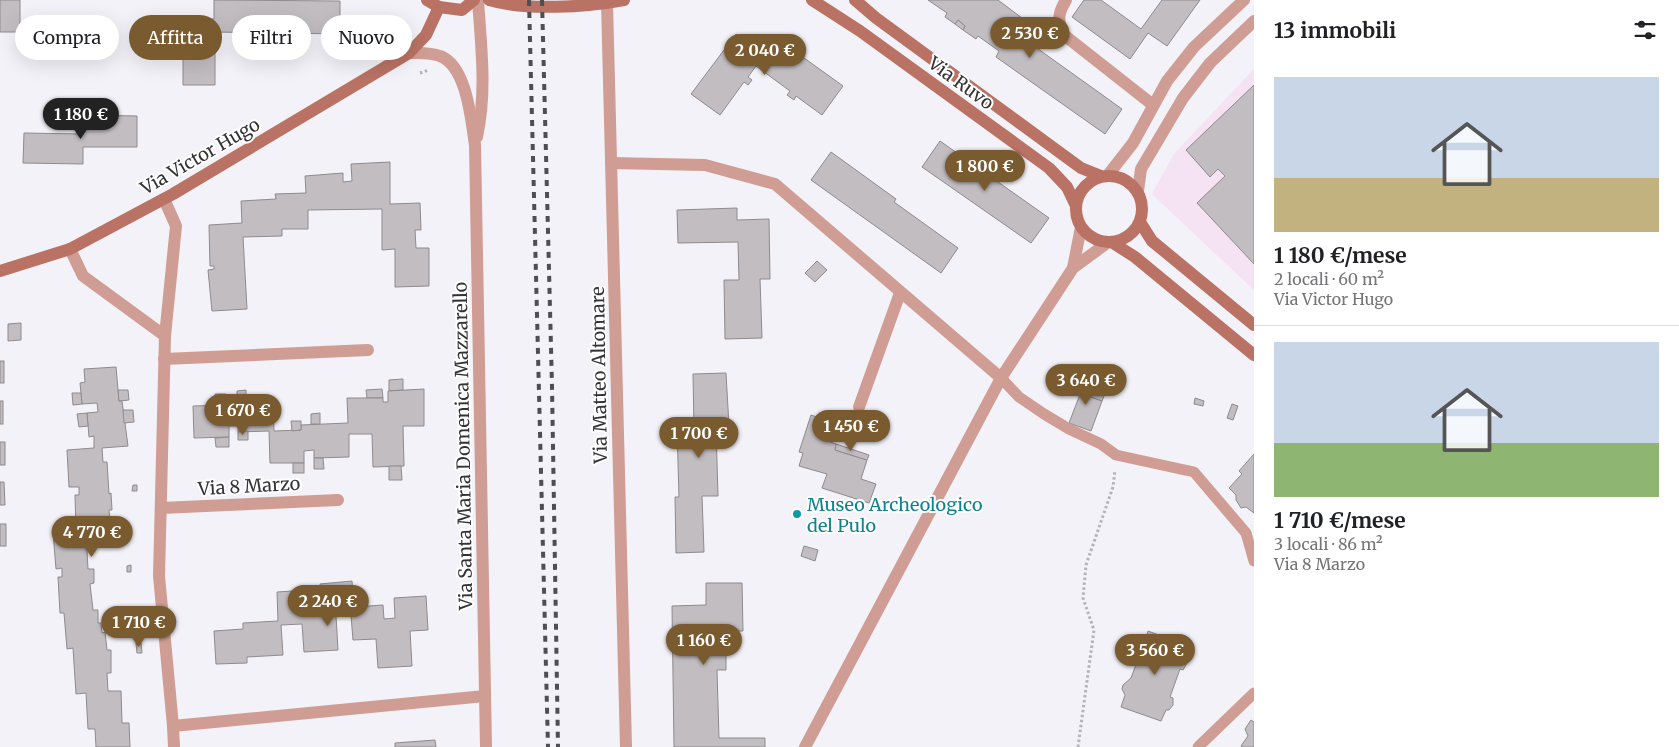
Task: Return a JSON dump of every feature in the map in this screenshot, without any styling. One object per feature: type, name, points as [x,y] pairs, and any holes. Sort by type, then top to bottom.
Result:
[{"type":"main road","points":[[427,0],[439,7],[462,10],[474,0]]},
{"type":"main road","points":[[489,0],[517,6],[607,3],[624,0]]},
{"type":"main road","name":"Via Ruvo","points":[[812,0],[860,31],[1048,168],[1067,187],[1076,206]]},
{"type":"main road","name":"Via Ruvo","points":[[855,0],[876,18],[1081,168],[1104,176]]},
{"type":"main road","points":[[412,50],[426,35],[439,7]]},
{"type":"main road","name":"Via Victor Hugo","points":[[0,271],[70,249],[164,198],[397,60]]},
{"type":"main road","points":[[1110,243],[1130,236],[1140,222],[1142,206],[1138,192],[1125,179],[1104,176],[1084,187],[1076,206],[1081,227],[1087,235],[1110,243],[1135,256],[1254,355]]},
{"type":"main road","points":[[1140,222],[1152,241],[1254,325]]},
{"type":"street","name":"Via Santa Maria Domenica Mazzarello","points":[[475,145],[483,110],[484,79],[478,0]]},
{"type":"street","points":[[1066,0],[1059,11],[1059,24],[1064,35],[1153,105]]},
{"type":"street","points":[[1104,176],[1133,142],[1167,81],[1194,47],[1244,0]]},
{"type":"street","name":"Via Matteo Altomare","points":[[607,3],[626,747]]},
{"type":"street","points":[[1138,192],[1141,169],[1183,98],[1210,63],[1254,21]]},
{"type":"street","name":"Via Santa Maria Domenica Mazzarello","points":[[412,53],[428,53],[442,57],[457,73],[466,91],[475,145],[486,747]]},
{"type":"street","points":[[611,163],[705,165],[775,184],[1001,378]]},
{"type":"street","points":[[164,198],[176,226],[165,336],[159,576],[174,747]]},
{"type":"street","points":[[805,747],[1001,378],[1073,268],[1081,227]]},
{"type":"street","points":[[1073,268],[1110,243]]},
{"type":"street","points":[[70,249],[83,276],[165,336]]},
{"type":"street","points":[[859,407],[900,293]]},
{"type":"street","points":[[164,359],[368,350]]},
{"type":"street","name":"Via 8 Marzo","points":[[161,508],[338,500]]},
{"type":"street","points":[[173,726],[485,696]]},
{"type":"lane","points":[[1001,378],[1019,397],[1032,406],[1069,429],[1102,444],[1116,455],[1194,472],[1246,533],[1254,562]]},
{"type":"lane","points":[[1198,747],[1254,693]]},
{"type":"path","points":[[1078,747],[1094,630],[1083,598],[1086,565],[1113,487],[1116,455]]},
{"type":"shaded area","points":[[1254,69],[1254,290],[1152,194],[1174,154]]},
{"type":"building","points":[[0,0],[20,0],[20,15],[15,15],[15,32],[0,32]]},
{"type":"building","points":[[214,0],[340,1],[340,15],[321,15],[321,34],[311,34],[311,15],[232,15],[232,32],[222,32],[222,15],[214,15]]},
{"type":"building","points":[[928,0],[998,0],[1022,18],[1013,31],[1122,109],[1105,134],[996,57],[999,51],[978,36],[976,39],[963,30],[965,26],[958,20],[955,24],[945,17],[947,13]]},
{"type":"building","points":[[1084,0],[1101,0],[1141,29],[1162,0],[1200,0],[1167,46],[1148,33],[1130,59],[1072,17]]},
{"type":"building","points":[[958,20],[965,26],[963,30],[955,24]]},
{"type":"building","points":[[736,34],[763,54],[775,37],[843,86],[822,115],[796,96],[794,100],[787,95],[790,91],[756,66],[748,77],[752,80],[748,85],[744,82],[720,115],[691,94]]},
{"type":"building","points":[[183,60],[215,60],[215,85],[183,85]]},
{"type":"building","points":[[1254,85],[1254,264],[1197,203],[1225,176],[1218,169],[1210,177],[1186,150]]},
{"type":"building","points":[[81,115],[137,116],[137,147],[83,147],[83,164],[23,163],[24,133],[81,134]]},
{"type":"building","points":[[940,141],[1049,218],[1031,243],[922,167]]},
{"type":"building","points":[[831,152],[896,199],[894,202],[958,248],[941,273],[811,180]]},
{"type":"building","points":[[390,162],[390,204],[420,203],[421,230],[415,230],[416,248],[429,248],[429,286],[395,287],[395,249],[382,250],[382,209],[308,210],[308,229],[282,229],[282,236],[243,237],[247,309],[212,311],[208,270],[214,269],[214,266],[210,266],[209,225],[242,223],[241,201],[276,199],[275,194],[306,193],[305,176],[343,173],[343,182],[352,181],[351,164]]},
{"type":"building","points":[[737,208],[737,220],[769,219],[770,279],[760,279],[762,338],[725,339],[724,280],[739,280],[738,242],[678,243],[677,210]]},
{"type":"building","points":[[817,261],[827,270],[815,282],[805,273]]},
{"type":"building","points":[[21,323],[21,340],[8,341],[8,324]]},
{"type":"building","points":[[0,361],[4,361],[4,383],[0,383]]},
{"type":"building","points":[[116,367],[119,401],[122,401],[128,446],[102,448],[103,462],[107,462],[109,494],[111,493],[112,510],[109,510],[111,530],[86,532],[88,569],[94,569],[94,583],[90,584],[93,610],[98,610],[98,623],[101,623],[102,633],[105,632],[107,650],[111,650],[111,673],[107,673],[108,691],[121,691],[122,723],[129,723],[130,747],[96,747],[95,729],[88,729],[86,693],[76,694],[73,648],[67,649],[64,613],[60,613],[58,577],[62,577],[62,568],[56,569],[53,532],[76,530],[75,495],[79,495],[79,487],[69,487],[67,450],[94,448],[94,436],[89,437],[87,413],[98,412],[97,403],[82,404],[80,383],[85,382],[84,369]]},
{"type":"building","points":[[726,373],[729,426],[716,427],[718,496],[702,496],[704,552],[676,553],[675,497],[679,497],[677,429],[694,428],[693,374]]},
{"type":"building","points":[[1087,376],[1098,379],[1091,397],[1102,401],[1091,431],[1069,423]]},
{"type":"building","points":[[403,379],[403,390],[389,391],[389,380]]},
{"type":"building","points":[[1098,379],[1109,384],[1102,401],[1091,397]]},
{"type":"building","points":[[382,389],[383,398],[367,398],[366,390]]},
{"type":"building","points":[[424,389],[424,426],[403,426],[404,466],[373,467],[372,434],[349,434],[349,457],[314,458],[314,450],[304,451],[304,463],[270,463],[269,431],[238,432],[238,426],[229,426],[229,437],[194,438],[193,406],[226,405],[226,400],[273,398],[274,431],[301,430],[301,425],[348,423],[347,398],[383,398],[383,402],[388,402],[388,391]]},
{"type":"building","points":[[118,390],[128,390],[129,400],[119,401]]},
{"type":"building","points":[[246,390],[246,399],[237,399],[237,391]]},
{"type":"building","points":[[72,393],[81,393],[82,404],[73,405]]},
{"type":"building","points":[[215,394],[226,394],[226,405],[215,406]]},
{"type":"building","points":[[1195,398],[1204,401],[1203,406],[1194,404]]},
{"type":"building","points":[[0,401],[3,401],[3,424],[0,424]]},
{"type":"building","points":[[1232,404],[1238,406],[1233,420],[1227,418]]},
{"type":"building","points":[[123,410],[133,410],[134,422],[124,423]]},
{"type":"building","points":[[87,413],[88,426],[79,427],[77,414]]},
{"type":"building","points":[[320,413],[320,424],[311,424],[311,414]]},
{"type":"building","points":[[811,415],[825,420],[819,438],[836,444],[835,450],[867,460],[861,479],[876,484],[869,503],[822,488],[827,474],[799,466],[803,453],[799,452]]},
{"type":"building","points":[[291,421],[301,421],[301,430],[292,431]]},
{"type":"building","points":[[248,431],[248,440],[238,440],[238,432]]},
{"type":"building","points":[[229,437],[229,447],[216,447],[215,438]]},
{"type":"building","points":[[0,442],[5,442],[5,465],[0,465]]},
{"type":"building","points":[[836,444],[869,455],[867,460],[835,450]]},
{"type":"building","points":[[1254,454],[1254,513],[1246,507],[1241,508],[1236,500],[1236,495],[1229,488],[1242,474],[1239,471]]},
{"type":"building","points":[[314,458],[323,458],[324,469],[314,469]]},
{"type":"building","points":[[293,463],[304,463],[304,473],[293,473]]},
{"type":"building","points":[[389,466],[401,466],[402,480],[389,480]]},
{"type":"building","points":[[0,482],[4,482],[5,505],[0,505]]},
{"type":"building","points":[[133,485],[137,485],[137,491],[132,491]]},
{"type":"building","points":[[0,524],[6,524],[6,546],[0,546]]},
{"type":"building","points":[[804,546],[818,550],[815,561],[801,556]]},
{"type":"building","points":[[131,565],[131,572],[127,572],[127,566]]},
{"type":"building","points":[[352,581],[354,607],[383,605],[384,619],[395,618],[394,598],[426,596],[428,630],[410,631],[412,666],[378,668],[376,639],[353,640],[351,615],[336,616],[338,650],[304,652],[302,624],[281,625],[283,655],[247,657],[247,663],[216,664],[214,631],[243,629],[243,623],[278,621],[277,592],[309,590],[310,604],[321,604],[320,584]]},
{"type":"building","points":[[706,583],[742,583],[743,631],[726,631],[726,670],[717,670],[719,738],[765,738],[765,747],[674,747],[672,606],[706,605]]},
{"type":"building","points":[[1148,631],[1189,646],[1185,656],[1187,657],[1187,663],[1183,670],[1180,669],[1170,697],[1173,698],[1173,705],[1169,710],[1166,710],[1161,721],[1121,707],[1125,695],[1122,689],[1123,685],[1131,678],[1138,659],[1136,651],[1138,645],[1145,642]]},
{"type":"building","points":[[136,643],[141,643],[142,653],[137,653]]},
{"type":"building","points":[[1251,720],[1254,722],[1254,747],[1242,747],[1248,736],[1245,729]]},
{"type":"building","points":[[435,740],[436,747],[395,747],[395,743]]},
{"type":"railway","points":[[529,0],[548,747]]},
{"type":"railway","points":[[542,0],[552,386],[558,747]]},
{"type":"place","name":"Museo Archeologico del Pulo","points":[[797,514]]}]
